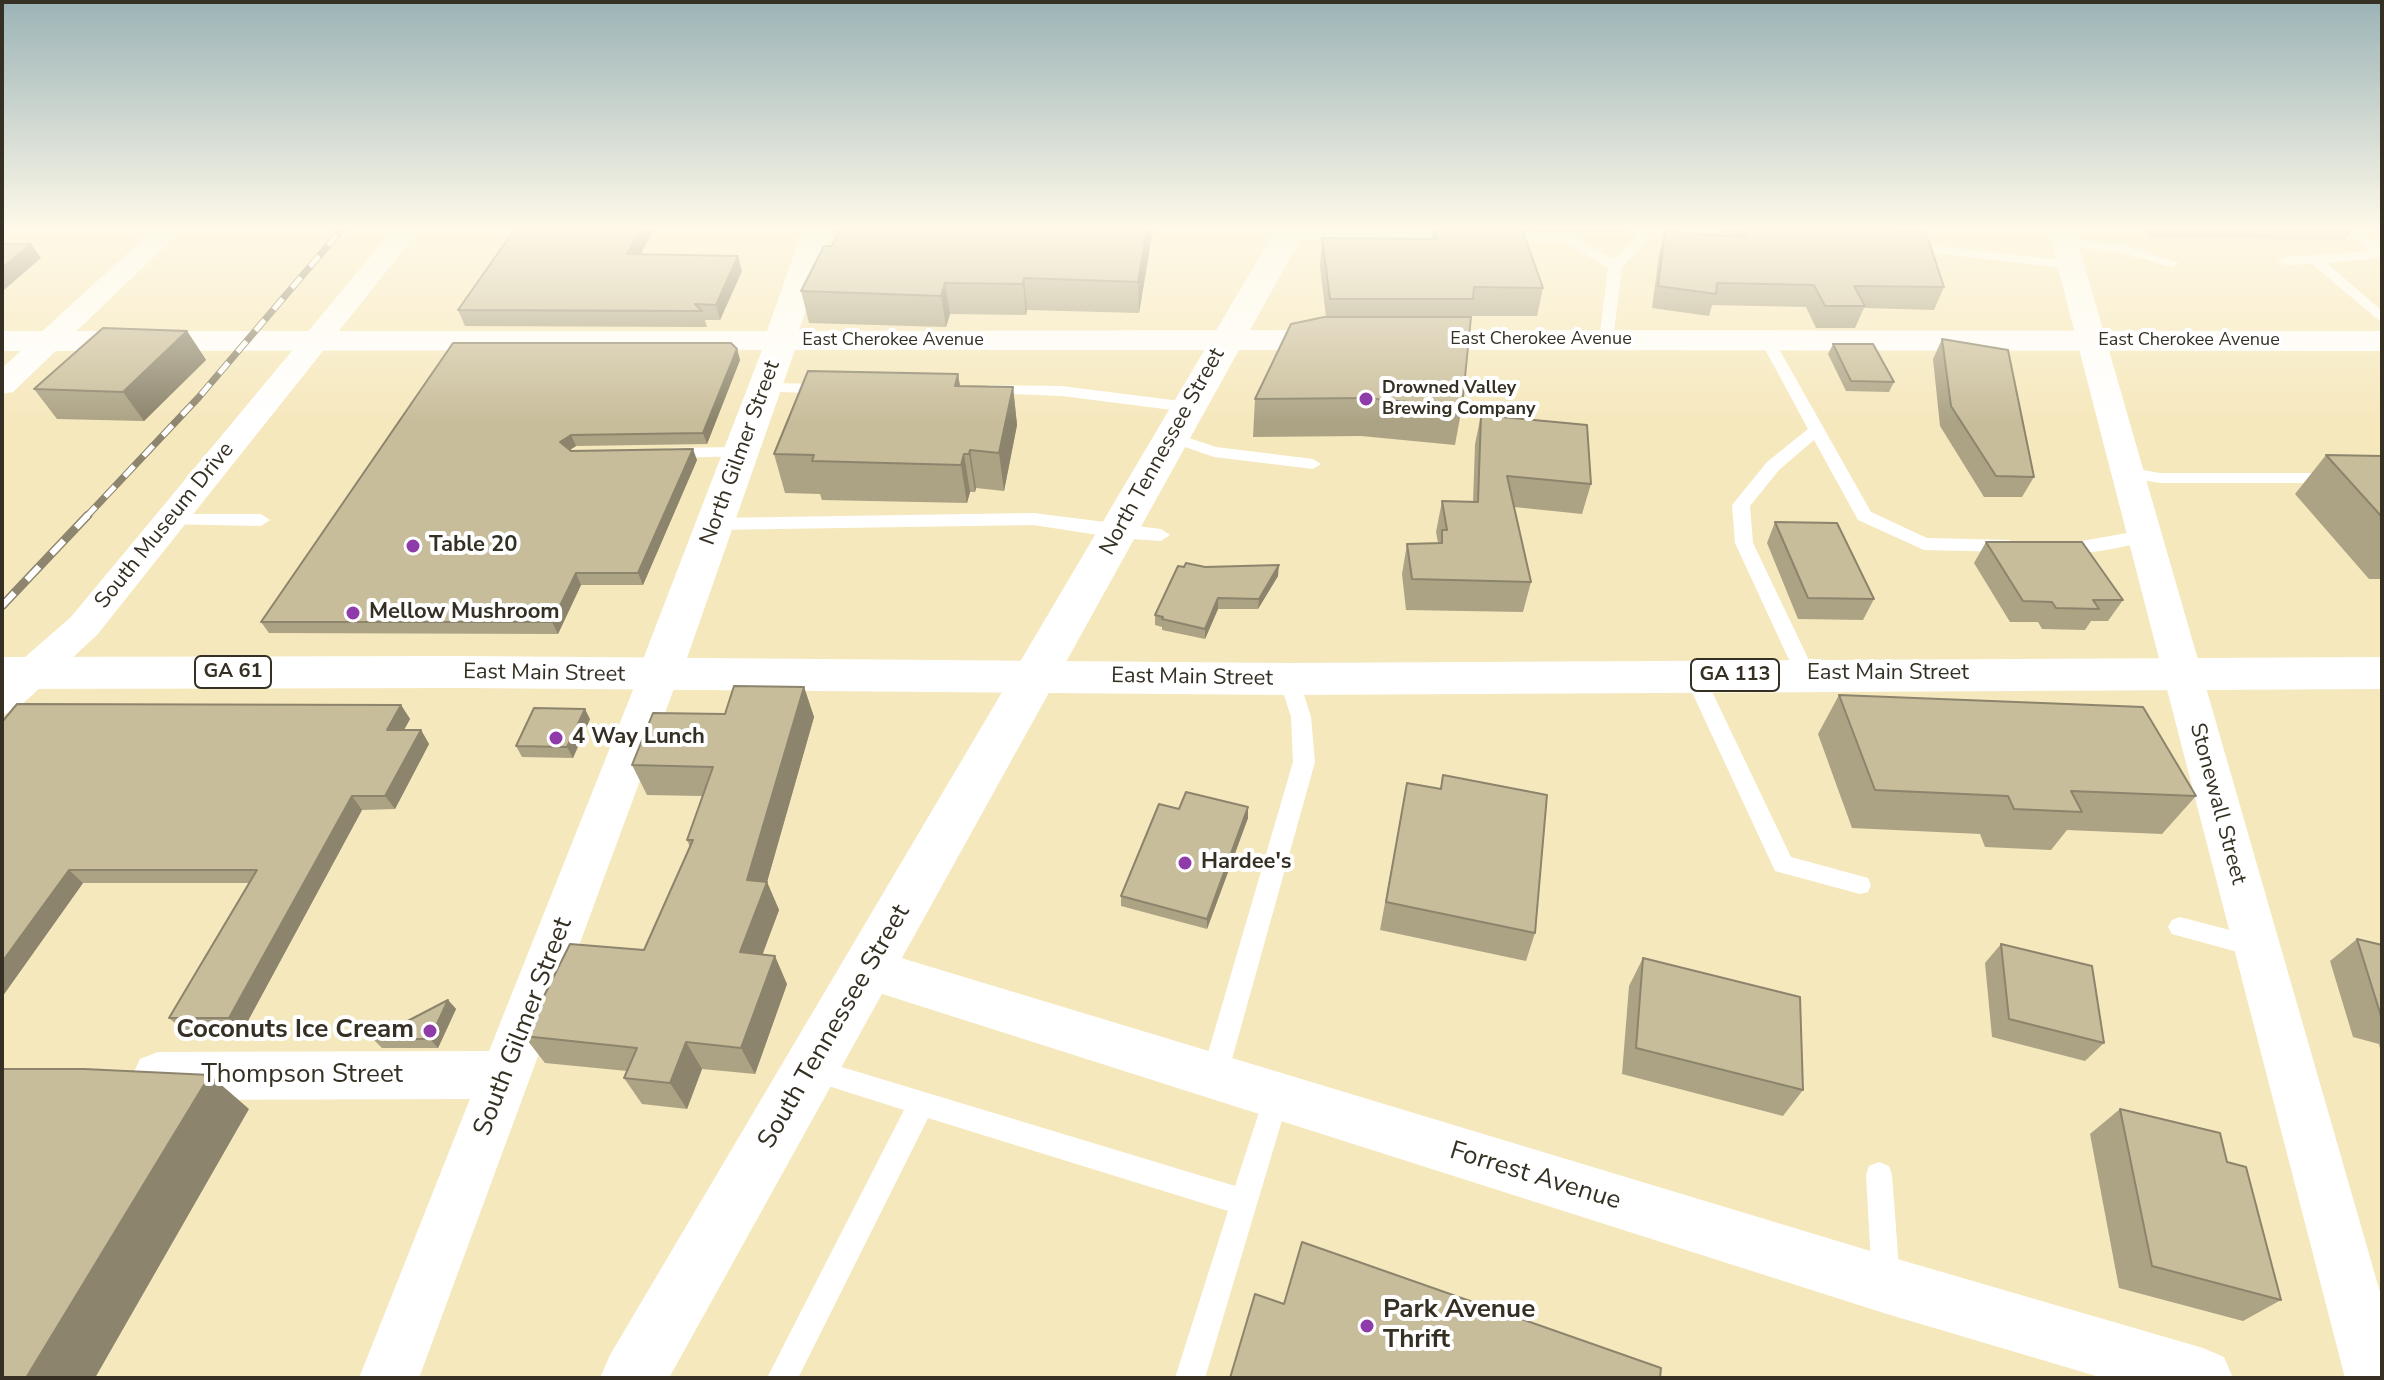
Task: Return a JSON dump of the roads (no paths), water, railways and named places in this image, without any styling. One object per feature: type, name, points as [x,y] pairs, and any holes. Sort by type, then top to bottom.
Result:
[{"type":"street","points":[[2,385],[101,293]]},
{"type":"street","name":"South Museum Drive","points":[[12,682],[84,626],[355,293]]},
{"type":"street","name":"North Gilmer Street","points":[[659,675],[782,341],[795,293]]},
{"type":"street","name":"North Tennessee Street","points":[[1036,676],[1254,293]]},
{"type":"street","name":"Stonewall Street","points":[[2078,293],[2375,1378]]},
{"type":"street","name":"East Cherokee Avenue","points":[[2,341],[2382,341]]},
{"type":"street","name":"East Main Street","points":[[12,682],[659,675],[1289,679],[2382,673]]},
{"type":"street","name":"South Gilmer Street","points":[[389,1378],[659,675]]},
{"type":"street","name":"South Tennessee Street","points":[[633,1378],[1036,676]]},
{"type":"street","name":"Forrest Avenue","points":[[868,969],[1887,1285],[2203,1378]]},
{"type":"street","name":"Thompson Street","points":[[113,1076],[506,1075]]},
{"type":"lane","points":[[1606,340],[1612,293]]},
{"type":"lane","points":[[2353,293],[2382,319]]},
{"type":"lane","points":[[1767,340],[1864,516],[1924,544],[2076,548],[2144,536]]},
{"type":"lane","points":[[765,388],[843,389]]},
{"type":"lane","points":[[969,390],[1062,391],[1180,422],[1214,452],[1313,464]]},
{"type":"lane","points":[[1806,675],[1744,543],[1741,505],[1773,466],[1816,430]]},
{"type":"lane","points":[[655,453],[742,452]]},
{"type":"lane","points":[[2126,472],[2160,478],[2382,478]]},
{"type":"lane","points":[[715,524],[1033,519],[1161,535]]},
{"type":"lane","points":[[171,520],[261,520]]},
{"type":"lane","points":[[1694,675],[1783,864],[1860,885]]},
{"type":"lane","points":[[1214,1077],[1304,762],[1301,717],[1289,679]]},
{"type":"lane","points":[[2180,927],[2256,947]]},
{"type":"lane","points":[[811,1069],[1244,1202]]},
{"type":"lane","points":[[1190,1378],[1276,1097]]},
{"type":"lane","points":[[782,1378],[922,1103]]},
{"type":"lane","points":[[1879,1175],[1887,1285]]},
{"type":"railway","points":[[86,517],[199,397],[287,293]]},
{"type":"railway","points":[[2,606],[88,515]]},
{"type":"place","name":"Drowned Valley Brewing Company","points":[[1366,399]]},
{"type":"place","name":"Table 20","points":[[413,546]]},
{"type":"place","name":"Mellow Mushroom","points":[[353,613]]},
{"type":"place","name":"4 Way Lunch","points":[[556,738]]},
{"type":"place","name":"Hardee's","points":[[1185,863]]},
{"type":"place","name":"Coconuts Ice Cream","points":[[430,1031]]},
{"type":"place","name":"Park Avenue Thrift","points":[[1367,1326]]}]
